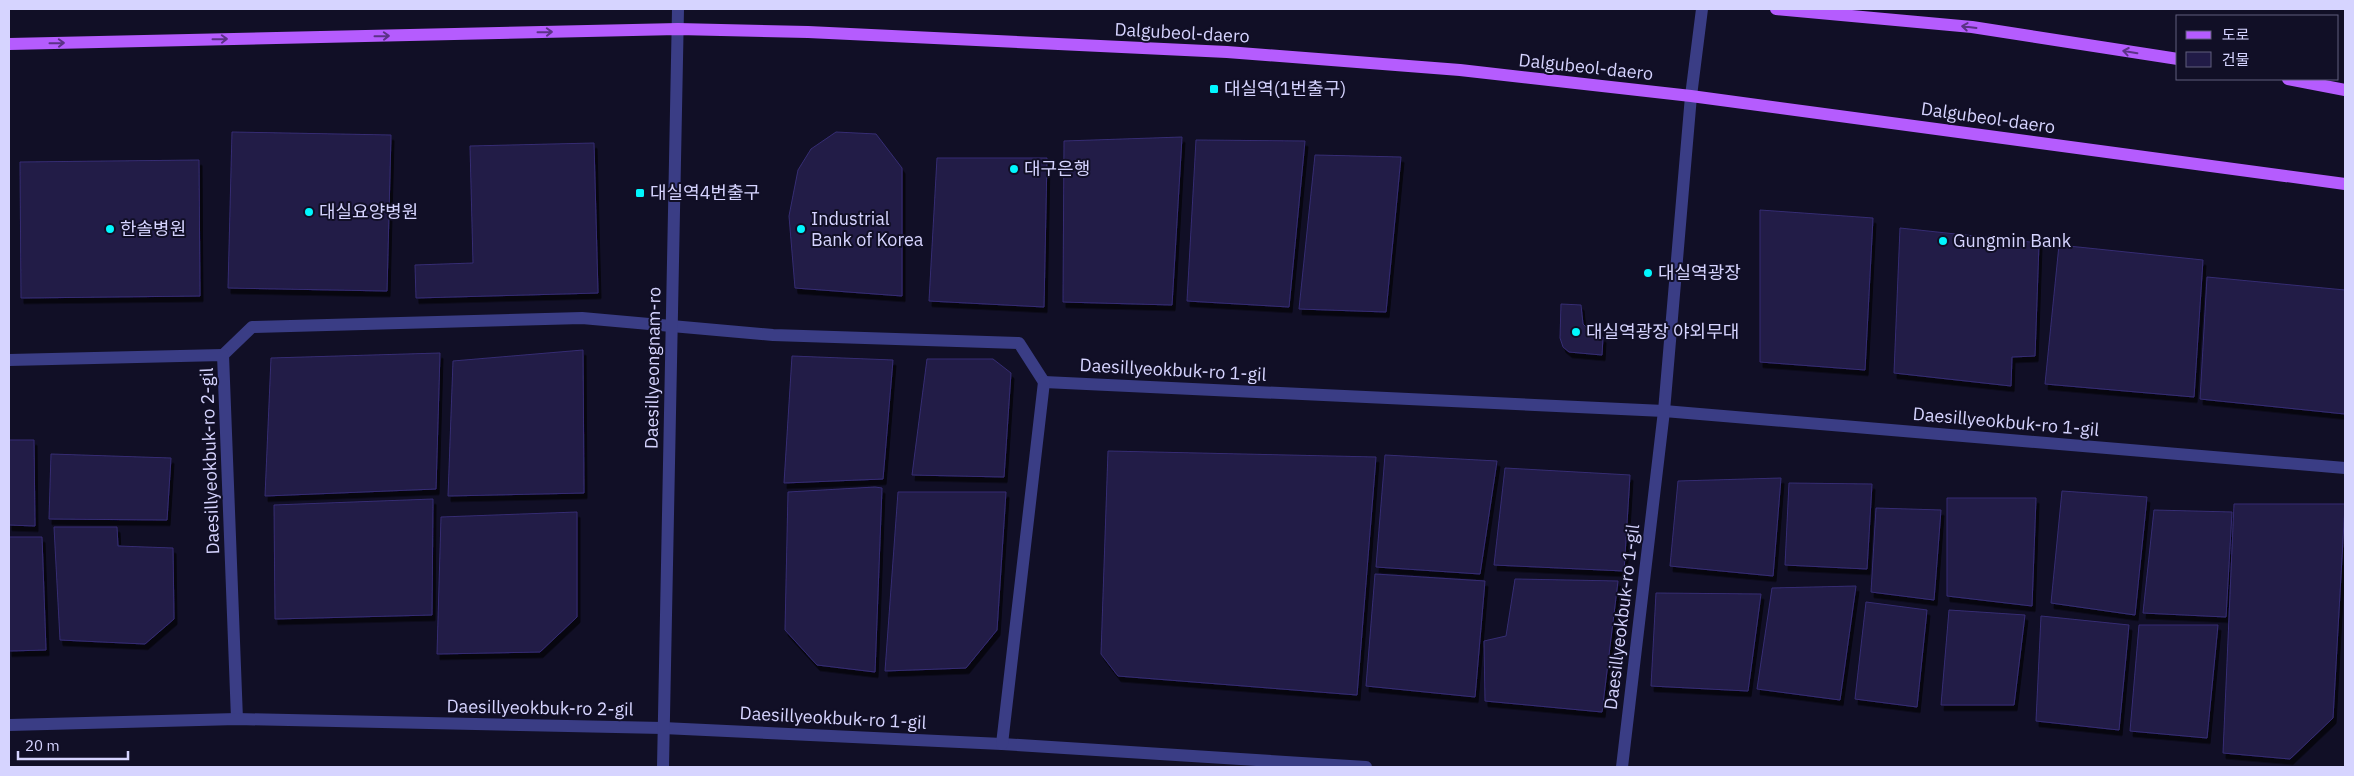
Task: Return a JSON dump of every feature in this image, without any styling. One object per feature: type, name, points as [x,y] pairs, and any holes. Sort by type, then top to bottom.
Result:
[{"type":"main road","points":[[1776,9],[1972,28],[2176,59]]},
{"type":"main road","name":"Dalgubeol-daero","points":[[9,44],[678,29],[818,33],[1227,52],[1460,70],[1691,96],[2345,184]]},
{"type":"main road","points":[[2293,80],[2345,90]]},
{"type":"street","name":"Daesillyeongnam-ro","points":[[663,767],[678,9]]},
{"type":"street","points":[[1664,411],[1691,96],[1702,9]]},
{"type":"street","points":[[223,355],[252,327],[582,318],[671,328],[773,335],[1019,343],[1044,382],[1002,744]]},
{"type":"street","name":"Daesillyeokbuk-ro 2-gil","points":[[9,360],[223,355],[237,719]]},
{"type":"street","name":"Daesillyeokbuk-ro 1-gil","points":[[1044,382],[1664,411],[2345,468]]},
{"type":"street","name":"Daesillyeokbuk-ro 1-gil","points":[[1622,767],[1664,411]]},
{"type":"street","name":"Daesillyeokbuk-ro 2-gil","points":[[9,725],[237,719],[663,728]]},
{"type":"street","name":"Daesillyeokbuk-ro 1-gil","points":[[663,728],[1002,744],[1366,767]]},
{"type":"building","name":"대실요양병원","points":[[232,132],[391,135],[387,291],[228,288]]},
{"type":"building","points":[[836,132],[876,134],[902,168],[902,296],[795,288],[789,216],[798,170],[811,149]]},
{"type":"building","points":[[1182,137],[1172,305],[1063,302],[1064,141]]},
{"type":"building","points":[[1196,140],[1305,141],[1289,307],[1187,301]]},
{"type":"building","points":[[594,143],[598,293],[416,298],[415,265],[473,263],[470,146]]},
{"type":"building","points":[[1315,155],[1401,157],[1386,312],[1299,309]]},
{"type":"building","points":[[937,158],[1047,158],[1044,307],[929,301]]},
{"type":"building","name":"한솔병원","points":[[199,160],[200,296],[21,298],[20,162]]},
{"type":"building","points":[[1760,210],[1873,218],[1865,370],[1760,362]]},
{"type":"building","points":[[1900,228],[2039,243],[2035,356],[2012,357],[2011,386],[1894,373]]},
{"type":"building","points":[[2059,245],[2203,260],[2194,397],[2045,384]]},
{"type":"building","points":[[2207,277],[2345,290],[2345,414],[2200,399]]},
{"type":"building","name":"대실역광장 야외무대","points":[[1561,304],[1581,305],[1583,324],[1595,336],[1603,337],[1602,355],[1569,352],[1563,347],[1560,338]]},
{"type":"building","points":[[583,350],[584,493],[448,496],[453,361]]},
{"type":"building","points":[[440,353],[436,489],[265,496],[271,358]]},
{"type":"building","points":[[792,356],[893,360],[883,479],[784,483]]},
{"type":"building","points":[[927,359],[993,359],[1011,373],[1004,477],[912,475]]},
{"type":"building","points":[[9,440],[34,440],[35,526],[9,525]]},
{"type":"building","points":[[1108,451],[1376,457],[1357,695],[1118,676],[1101,654]]},
{"type":"building","points":[[51,454],[171,458],[167,520],[49,519]]},
{"type":"building","points":[[1385,455],[1497,461],[1480,574],[1376,567]]},
{"type":"building","points":[[1505,468],[1630,475],[1624,571],[1494,565]]},
{"type":"building","points":[[1781,478],[1773,576],[1670,566],[1678,481]]},
{"type":"building","points":[[1789,483],[1872,484],[1867,569],[1785,565]]},
{"type":"building","points":[[882,488],[875,672],[817,665],[785,630],[788,492]]},
{"type":"building","points":[[2062,491],[2147,497],[2135,615],[2051,603]]},
{"type":"building","points":[[898,492],[1006,492],[997,630],[966,668],[885,671]]},
{"type":"building","points":[[1947,498],[2036,498],[2032,606],[1947,596]]},
{"type":"building","points":[[433,499],[432,615],[275,619],[274,505]]},
{"type":"building","points":[[2234,504],[2345,504],[2333,718],[2290,759],[2223,753]]},
{"type":"building","points":[[1876,508],[1941,510],[1934,600],[1871,592]]},
{"type":"building","points":[[2154,510],[2232,512],[2226,617],[2143,613]]},
{"type":"building","points":[[577,512],[577,617],[540,652],[437,654],[441,517]]},
{"type":"building","points":[[54,527],[117,527],[118,546],[173,548],[174,619],[145,644],[60,640]]},
{"type":"building","points":[[9,537],[42,537],[46,650],[9,651]]},
{"type":"building","points":[[1375,574],[1485,581],[1475,697],[1366,686]]},
{"type":"building","points":[[1515,579],[1618,581],[1602,712],[1485,701],[1484,641],[1506,636]]},
{"type":"building","points":[[1856,586],[1840,700],[1757,689],[1772,588]]},
{"type":"building","points":[[1656,593],[1761,594],[1748,691],[1651,686]]},
{"type":"building","points":[[1866,602],[1927,610],[1917,707],[1855,699]]},
{"type":"building","points":[[1949,610],[2025,615],[2014,705],[1941,705]]},
{"type":"building","points":[[2041,616],[2129,625],[2119,730],[2036,721]]},
{"type":"building","points":[[2139,625],[2218,625],[2207,738],[2130,731]]},
{"type":"place","name":"대실역(1번출구)","points":[[1214,89]]},
{"type":"place","name":"대구은행","points":[[1014,169]]},
{"type":"place","name":"대실역4번출구","points":[[640,193]]},
{"type":"place","name":"대실요양병원","points":[[309,212]]},
{"type":"place","name":"한솔병원","points":[[110,229]]},
{"type":"place","name":"Industrial Bank of Korea","points":[[801,229]]},
{"type":"place","name":"Gungmin Bank","points":[[1943,241]]},
{"type":"place","name":"대실역광장","points":[[1648,273]]},
{"type":"place","name":"대실역광장 야외무대","points":[[1576,332]]}]
